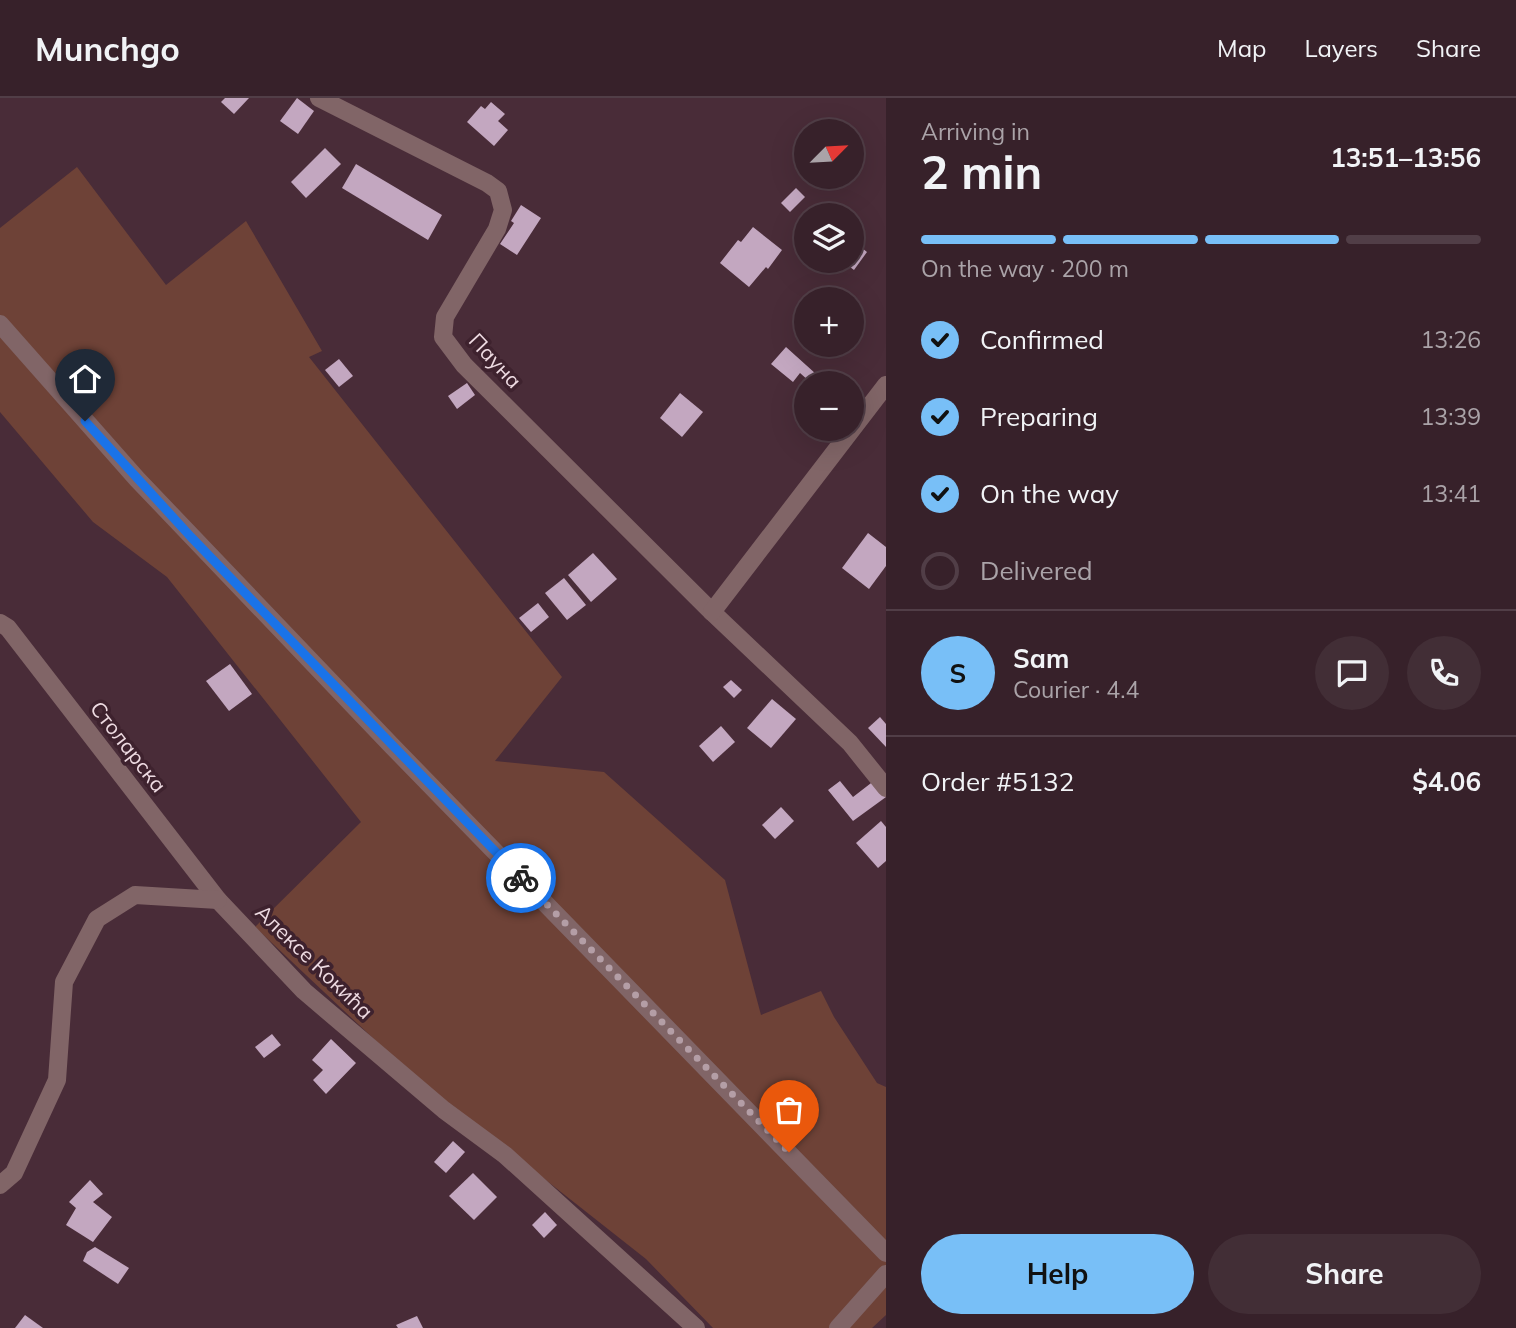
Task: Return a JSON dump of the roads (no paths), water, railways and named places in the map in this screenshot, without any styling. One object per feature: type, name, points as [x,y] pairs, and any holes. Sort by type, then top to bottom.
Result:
[{"type":"street","name":"Пауна","points":[[319,98],[498,191],[503,209],[497,229],[445,317],[443,337],[464,365],[712,612],[850,743],[886,788]]},
{"type":"street","points":[[0,324],[137,479],[392,746],[886,1254]]},
{"type":"street","points":[[712,612],[886,385]]},
{"type":"street","name":"Столарска","points":[[0,623],[8,628],[218,900]]},
{"type":"street","points":[[0,1185],[14,1173],[57,1080],[64,982],[97,919],[135,895],[218,900]]},
{"type":"street","name":"Алексе Кокића","points":[[218,900],[304,991],[444,1110],[505,1155],[696,1328]]},
{"type":"street","points":[[838,1328],[886,1274]]}]
